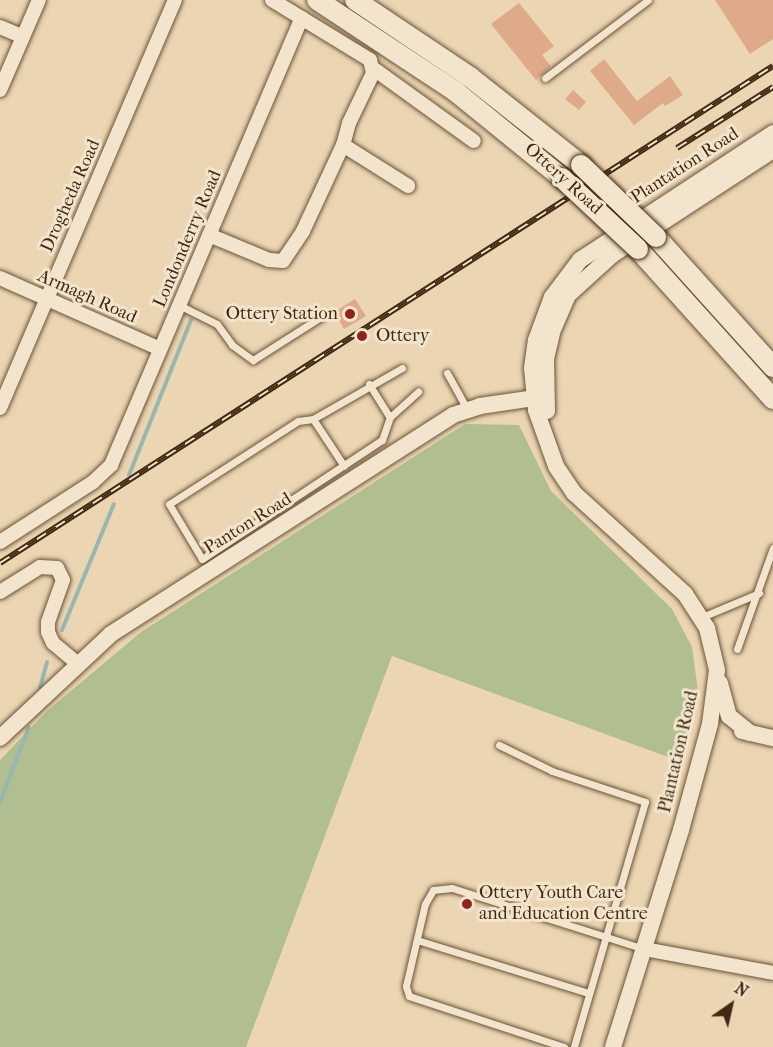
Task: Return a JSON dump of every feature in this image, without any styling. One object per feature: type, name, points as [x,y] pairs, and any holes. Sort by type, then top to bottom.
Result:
[{"type":"main road","name":"Ottery Road","points":[[317,0],[455,91],[562,178],[638,249],[707,321],[773,399]]},
{"type":"main road","name":"Ottery Road","points":[[355,0],[506,104],[581,165],[656,237],[773,367]]},
{"type":"street","points":[[0,90],[39,0]]},
{"type":"street","points":[[272,0],[368,58],[374,69],[474,141]]},
{"type":"street","name":"Drogheda Road","points":[[0,408],[170,2]]},
{"type":"street","name":"Londonderry Road","points":[[0,542],[105,472],[179,306],[302,18]]},
{"type":"street","points":[[0,27],[23,38]]},
{"type":"street","points":[[209,235],[269,260],[283,261],[303,231],[343,145],[374,69]]},
{"type":"street","name":"Plantation Road","points":[[591,506],[563,463],[532,368],[536,340],[552,297],[568,272],[599,244],[772,140]]},
{"type":"street","points":[[343,145],[408,186]]},
{"type":"street","name":"Armagh Road","points":[[0,278],[160,349]]},
{"type":"street","name":"Plantation Road","points":[[541,399],[543,436],[566,482],[678,584],[702,617],[717,670],[710,724],[613,1047]]},
{"type":"street","name":"Panton Road","points":[[0,738],[120,627],[467,409],[541,399]]},
{"type":"street","points":[[504,403],[525,413],[543,436]]},
{"type":"street","points":[[0,592],[40,567],[51,565],[62,572],[63,580],[48,622],[48,632],[53,644],[78,664]]},
{"type":"street","points":[[717,670],[726,710],[737,726],[750,733]]},
{"type":"street","points":[[710,724],[773,738]]},
{"type":"street","points":[[644,949],[773,973]]},
{"type":"lane","points":[[545,78],[648,0]]},
{"type":"lane","points":[[179,306],[218,324],[232,345],[253,360],[322,316]]},
{"type":"lane","points":[[402,368],[369,384],[313,419],[298,421],[169,504],[202,559],[382,440],[390,417],[418,392]]},
{"type":"lane","points":[[447,373],[467,409]]},
{"type":"lane","points":[[369,384],[390,417]]},
{"type":"lane","points":[[313,419],[344,466]]},
{"type":"lane","points":[[736,649],[759,593],[773,548]]},
{"type":"lane","points":[[702,617],[759,593]]},
{"type":"lane","points":[[499,745],[552,771],[645,802],[574,1047]]},
{"type":"lane","points":[[564,1047],[413,1000],[406,986],[427,898],[433,890],[446,886],[644,949]]},
{"type":"lane","points":[[417,940],[588,993]]},
{"type":"green space","points":[[465,424],[519,425],[551,491],[672,609],[692,647],[698,691],[679,761],[392,656],[246,1047],[0,1047],[0,760],[47,711],[141,632]]},
{"type":"building","points":[[715,0],[773,0],[773,39],[750,54]]},
{"type":"building","points":[[519,3],[554,46],[542,55],[551,66],[536,80],[491,24]]},
{"type":"building","points":[[604,59],[637,101],[670,76],[683,95],[665,106],[663,103],[634,125],[590,71]]},
{"type":"building","points":[[573,90],[586,102],[579,110],[565,99]]},
{"type":"building","name":"Ottery Station","points":[[355,299],[366,316],[344,329],[334,312]]},
{"type":"waterway","points":[[129,475],[191,320]]},
{"type":"waterway","points":[[62,630],[114,504]]},
{"type":"waterway","points":[[40,688],[47,662]]},
{"type":"waterway","points":[[0,802],[29,727]]},
{"type":"railway","points":[[0,563],[773,66]]},
{"type":"railway","points":[[677,148],[773,87]]},
{"type":"place","name":"Ottery Station","points":[[350,314]]},
{"type":"place","name":"Ottery","points":[[362,336]]},
{"type":"place","name":"Ottery Youth Care and Education Centre","points":[[467,904]]}]
